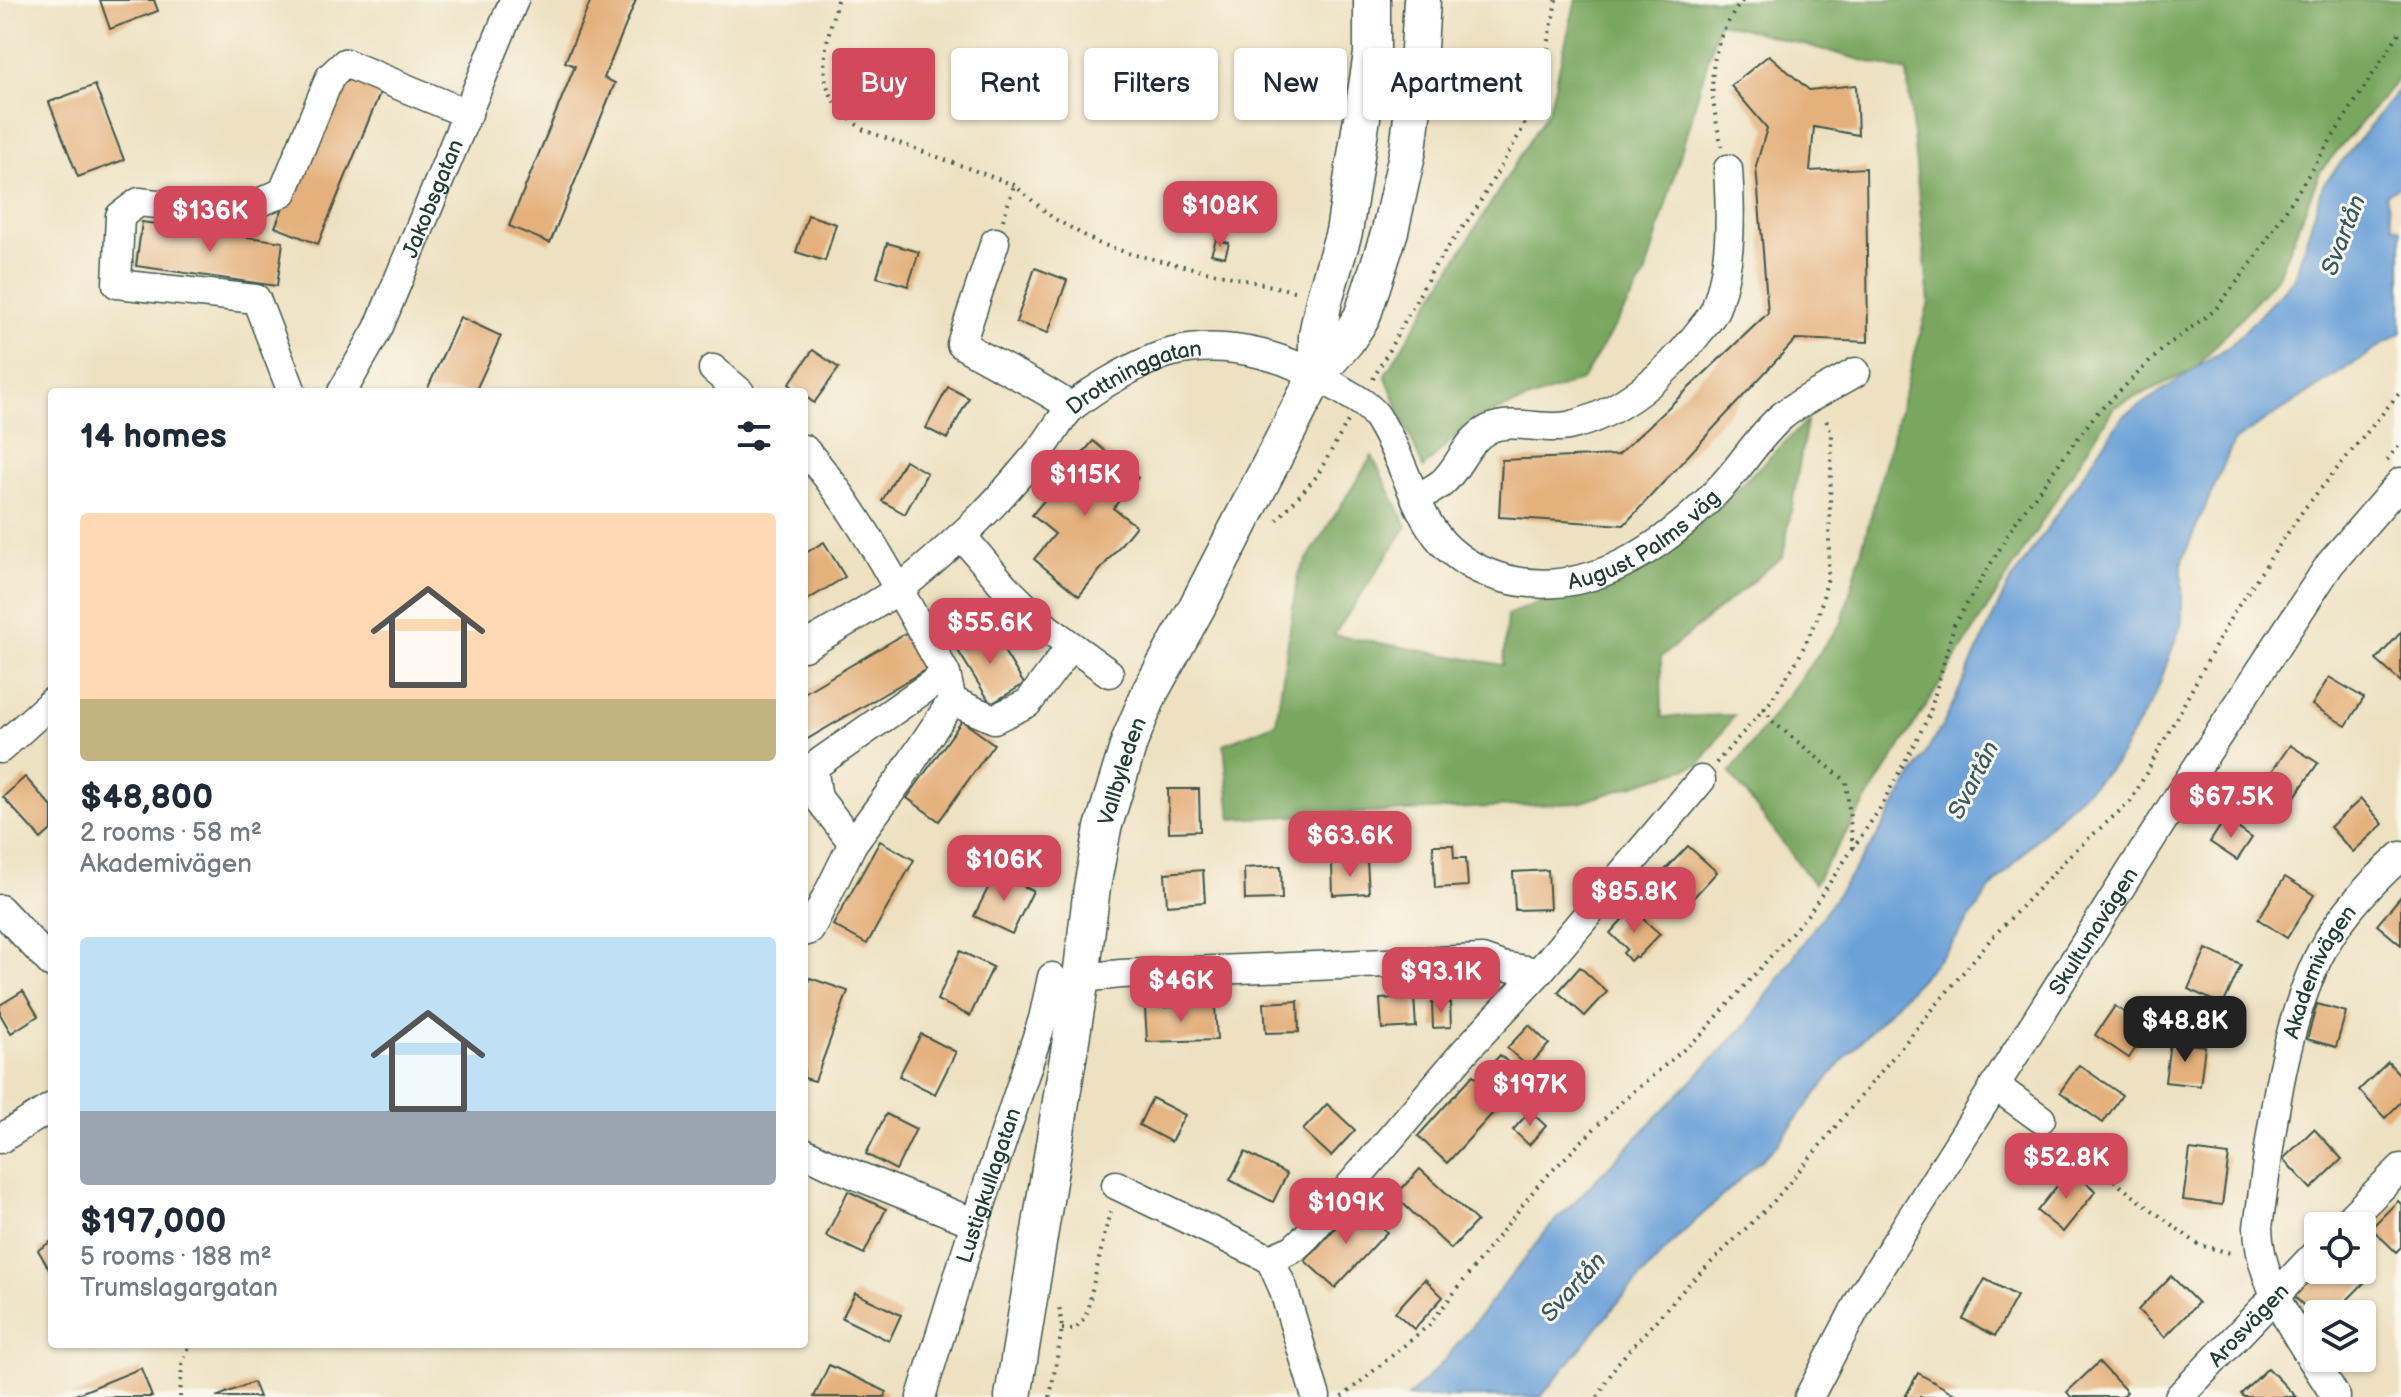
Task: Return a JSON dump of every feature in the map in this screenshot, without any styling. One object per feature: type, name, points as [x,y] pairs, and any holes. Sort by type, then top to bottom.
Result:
[{"type":"main road","name":"Vallbyleden","points":[[1317,374],[1317,335],[1344,232],[1372,54],[1372,0]]},
{"type":"main road","name":"Vallbyleden","points":[[1013,1397],[1067,978],[1092,887],[1103,828],[1130,740],[1150,692],[1317,374],[1362,317],[1390,231],[1408,150],[1422,0]]},
{"type":"street","name":"Jakobsgatan","points":[[344,388],[378,329],[514,0]]},
{"type":"street","points":[[290,388],[256,299],[117,284],[120,216],[139,202],[237,213],[283,192],[330,77],[345,63],[468,114]]},
{"type":"street","points":[[1416,499],[1442,482],[1473,439],[1493,427],[1566,427],[1594,417],[1627,400],[1654,379],[1693,339],[1715,311],[1725,276],[1730,244],[1728,169]]},
{"type":"street","points":[[995,242],[961,344],[996,366],[1043,388],[1071,407]]},
{"type":"street","name":"Drottninggatan","points":[[808,645],[898,590],[991,508],[1071,407],[1142,363],[1173,352],[1209,346],[1284,360],[1317,374]]},
{"type":"street","points":[[713,369],[735,388]]},
{"type":"street","name":"August Palms väg","points":[[1317,374],[1367,406],[1377,417],[1431,529],[1448,550],[1479,569],[1503,578],[1542,584],[1574,581],[1615,568],[1643,554],[1676,529],[1719,489],[1781,417],[1856,372]]},
{"type":"street","points":[[808,453],[821,467],[868,539],[949,688],[994,719],[1028,703],[1071,646]]},
{"type":"street","name":"Skultunavägen","points":[[1809,1397],[1863,1294],[2187,782],[2330,564],[2401,482]]},
{"type":"street","points":[[962,536],[1004,586],[1047,628],[1109,673]]},
{"type":"street","points":[[853,843],[818,798],[813,767],[949,688]]},
{"type":"street","points":[[808,932],[853,843],[898,782],[949,688]]},
{"type":"street","points":[[0,749],[48,706]]},
{"type":"street","points":[[1270,1259],[1293,1249],[1307,1236],[1465,1051],[1539,972],[1701,780]]},
{"type":"street","name":"Akademivägen","points":[[2336,1397],[2275,1296],[2260,1256],[2258,1227],[2280,1080],[2300,1003],[2318,958],[2342,920],[2378,877],[2401,856]]},
{"type":"street","points":[[0,909],[48,960]]},
{"type":"street","points":[[1067,978],[1482,959],[1539,972]]},
{"type":"street","name":"Lustigkullagatan","points":[[928,1396],[975,1223],[1043,1019],[1067,978]]},
{"type":"street","points":[[1994,1085],[2041,1119]]},
{"type":"street","points":[[0,1139],[48,1109]]},
{"type":"street","points":[[808,1154],[975,1223]]},
{"type":"street","points":[[2356,1212],[2401,1168]]},
{"type":"street","points":[[1116,1185],[1270,1259],[1283,1288],[1316,1397]]},
{"type":"street","name":"Arosvägen","points":[[2179,1397],[2304,1266]]},
{"type":"path","points":[[837,0],[823,56],[825,80],[833,101],[846,117],[864,130],[1014,185],[1060,223],[1098,243],[1131,254],[1307,294]]},
{"type":"path","points":[[1381,365],[1436,264],[1476,209],[1523,128],[1542,81],[1556,0]]},
{"type":"path","points":[[1728,169],[1716,122],[1713,70],[1719,36],[1743,0]]},
{"type":"path","points":[[1341,1397],[1429,1325],[1539,1184],[1620,1103],[1701,1035],[1809,913],[1879,810],[1929,716],[1954,625],[2017,520],[2095,415],[2165,347],[2215,310],[2254,260],[2401,30]]},
{"type":"path","points":[[995,242],[1014,185]]},
{"type":"path","points":[[1598,1397],[1616,1365],[1686,1287],[1774,1201],[1990,940],[2070,855],[2131,801],[2234,612],[2304,509],[2401,391]]},
{"type":"path","points":[[1701,780],[1764,708],[1798,659],[1818,617],[1828,577],[1832,433],[1815,396]]},
{"type":"path","points":[[1271,525],[1317,476],[1339,438]]},
{"type":"path","points":[[1764,708],[1772,721],[1846,781],[1853,848]]},
{"type":"path","points":[[2041,1119],[2124,1189],[2199,1245],[2240,1255]]},
{"type":"path","points":[[1050,1397],[1062,1329],[1075,1329],[1086,1316],[1116,1185]]},
{"type":"path","points":[[180,1397],[182,1365],[188,1348]]},
{"type":"green space","points":[[1576,0],[2401,0],[2401,76],[2321,170],[2278,276],[2195,369],[2114,407],[1814,884],[1730,773],[1842,622],[1929,302],[1907,72],[1719,22],[1645,276],[1582,380],[1472,420],[1423,468],[1385,375],[1542,120],[1551,120],[1551,101]]},
{"type":"green space","points":[[1807,421],[1783,556],[1661,657],[1662,717],[1734,715],[1700,764],[1579,803],[1231,819],[1224,744],[1276,723],[1298,574],[1372,456],[1407,526],[1334,635],[1503,665],[1507,615],[1676,547]]},
{"type":"water","name":"Svartån","points":[[2401,87],[2401,185],[2386,195],[2393,225],[2401,229],[2401,333],[2234,441],[2182,560],[2182,622],[2156,693],[2115,764],[2059,815],[1990,889],[1949,948],[1842,1061],[1774,1148],[1677,1238],[1619,1301],[1541,1397],[1408,1397],[1444,1361],[1548,1229],[1747,1024],[1873,843],[1945,721],[2006,589],[2122,417],[2231,345],[2294,279],[2323,185]]},
{"type":"building","points":[[100,0],[154,0],[158,11],[110,29]]},
{"type":"building","points":[[591,0],[636,0],[604,78],[615,83],[550,243],[509,226],[575,66],[565,62]]},
{"type":"building","points":[[1769,55],[1809,90],[1856,85],[1858,135],[1814,127],[1810,171],[1866,168],[1868,342],[1796,339],[1624,525],[1499,517],[1502,460],[1618,455],[1768,313],[1756,166],[1767,128],[1731,86]]},
{"type":"building","points":[[339,70],[382,88],[318,244],[275,227]]},
{"type":"building","points":[[95,85],[124,160],[78,177],[49,102]]},
{"type":"building","points":[[808,215],[836,224],[825,261],[796,252]]},
{"type":"building","points":[[142,222],[283,242],[277,286],[136,266]]},
{"type":"building","points":[[1216,240],[1229,243],[1225,257],[1211,254]]},
{"type":"building","points":[[887,243],[919,252],[908,286],[877,277]]},
{"type":"building","points":[[1035,268],[1067,280],[1048,333],[1016,322]]},
{"type":"building","points":[[460,317],[501,336],[477,388],[428,388]]},
{"type":"building","points":[[813,350],[839,368],[814,403],[808,398],[808,388],[794,388],[789,384]]},
{"type":"building","points":[[948,387],[969,398],[947,439],[926,428]]},
{"type":"building","points":[[1093,441],[1138,478],[1113,508],[1136,526],[1079,596],[1034,559],[1055,534],[1032,515]]},
{"type":"building","points":[[905,460],[927,473],[905,514],[882,501]]},
{"type":"building","points":[[824,542],[845,577],[808,600],[808,552]]},
{"type":"building","points":[[990,628],[1024,684],[991,704],[957,649]]},
{"type":"building","points":[[911,630],[932,666],[808,739],[808,691]]},
{"type":"building","points":[[2401,632],[2401,682],[2376,660]]},
{"type":"building","points":[[2329,677],[2364,698],[2346,726],[2312,705]]},
{"type":"building","points":[[962,721],[994,744],[939,821],[907,798]]},
{"type":"building","points":[[2290,745],[2318,763],[2289,805],[2262,786]]},
{"type":"building","points":[[25,777],[48,803],[48,833],[41,839],[3,797]]},
{"type":"building","points":[[1168,789],[1199,789],[1200,831],[1169,832]]},
{"type":"building","points":[[2361,799],[2383,824],[2353,852],[2330,827]]},
{"type":"building","points":[[2225,819],[2252,838],[2237,860],[2210,842]]},
{"type":"building","points":[[880,841],[914,860],[867,944],[833,925]]},
{"type":"building","points":[[1433,845],[1453,845],[1454,858],[1466,858],[1468,886],[1435,888]]},
{"type":"building","points":[[1688,846],[1717,872],[1693,898],[1664,871]]},
{"type":"building","points":[[1367,862],[1369,893],[1333,895],[1332,864]]},
{"type":"building","points":[[1281,866],[1282,899],[1245,900],[1244,868]]},
{"type":"building","points":[[1203,870],[1205,902],[1167,905],[1165,873]]},
{"type":"building","points":[[1548,870],[1550,909],[1515,910],[1513,872]]},
{"type":"building","points":[[996,872],[1033,891],[1012,934],[974,916]]},
{"type":"building","points":[[2285,877],[2314,895],[2287,938],[2258,919]]},
{"type":"building","points":[[2401,896],[2401,945],[2377,925]]},
{"type":"building","points":[[1632,909],[1660,934],[1637,958],[1635,956],[1630,961],[1623,953],[1627,949],[1610,933]]},
{"type":"building","points":[[2206,949],[2241,965],[2223,1005],[2188,989]]},
{"type":"building","points":[[960,951],[993,967],[970,1016],[937,1000]]},
{"type":"building","points":[[1580,967],[1607,992],[1585,1016],[1558,992]]},
{"type":"building","points":[[810,978],[848,991],[815,1081],[808,1079]]},
{"type":"building","points":[[23,991],[38,1016],[11,1033],[0,1014],[0,1005]]},
{"type":"building","points":[[1414,997],[1416,1027],[1382,1029],[1380,999]]},
{"type":"building","points":[[1298,1001],[1299,1032],[1266,1033],[1264,1003]]},
{"type":"building","points":[[1432,1003],[1450,1003],[1451,1027],[1433,1028]]},
{"type":"building","points":[[2317,1004],[2346,1012],[2336,1047],[2307,1039]]},
{"type":"building","points":[[1215,1005],[1217,1040],[1147,1042],[1145,1008]]},
{"type":"building","points":[[2115,1006],[2148,1029],[2129,1058],[2095,1035]]},
{"type":"building","points":[[1529,1025],[1549,1044],[1528,1067],[1507,1048]]},
{"type":"building","points":[[921,1034],[956,1052],[935,1094],[899,1076]]},
{"type":"building","points":[[2170,1042],[2205,1046],[2200,1086],[2165,1082]]},
{"type":"building","points":[[1500,1055],[1525,1078],[1516,1088],[1491,1065]]},
{"type":"building","points":[[2388,1062],[2401,1076],[2401,1102],[2385,1118],[2359,1090]]},
{"type":"building","points":[[2079,1065],[2122,1095],[2103,1123],[2060,1092]]},
{"type":"building","points":[[1473,1075],[1503,1102],[1447,1163],[1418,1136]]},
{"type":"building","points":[[1152,1098],[1185,1115],[1171,1142],[1139,1125]]},
{"type":"building","points":[[1327,1104],[1355,1130],[1331,1156],[1303,1130]]},
{"type":"building","points":[[1530,1111],[1546,1126],[1529,1145],[1513,1130]]},
{"type":"building","points":[[886,1114],[916,1129],[896,1170],[866,1154]]},
{"type":"building","points":[[2314,1129],[2342,1159],[2311,1189],[2283,1159]]},
{"type":"building","points":[[2190,1150],[2229,1155],[2222,1205],[2183,1200]]},
{"type":"building","points":[[1245,1152],[1287,1174],[1273,1202],[1230,1180]]},
{"type":"building","points":[[1420,1169],[1477,1221],[1451,1249],[1395,1196]]},
{"type":"building","points":[[2070,1170],[2096,1191],[2063,1232],[2037,1211]]},
{"type":"building","points":[[848,1191],[886,1209],[864,1254],[826,1236]]},
{"type":"building","points":[[2398,1201],[2401,1204],[2401,1247],[2396,1252],[2376,1233],[2376,1223]]},
{"type":"building","points":[[1357,1204],[1387,1232],[1335,1288],[1305,1261]]},
{"type":"building","points":[[48,1244],[48,1267],[38,1250]]},
{"type":"building","points":[[2171,1276],[2198,1303],[2165,1337],[2138,1310]]},
{"type":"building","points":[[1425,1279],[1443,1297],[1414,1329],[1395,1312]]},
{"type":"building","points":[[1985,1279],[2017,1296],[1995,1336],[1963,1319]]},
{"type":"building","points":[[2304,1279],[2304,1284],[2363,1284],[2347,1300],[2304,1300],[2304,1306],[2287,1289]]},
{"type":"building","points":[[855,1293],[901,1315],[889,1341],[842,1318]]},
{"type":"building","points":[[2099,1362],[2127,1392],[2122,1397],[2071,1397],[2067,1392]]},
{"type":"building","points":[[829,1365],[887,1392],[884,1397],[814,1397]]},
{"type":"building","points":[[141,1368],[152,1397],[70,1397]]},
{"type":"building","points":[[2268,1368],[2296,1397],[2244,1397],[2241,1394]]},
{"type":"building","points":[[1918,1373],[1960,1397],[1905,1397]]},
{"type":"building","points":[[253,1382],[259,1397],[216,1397]]}]
